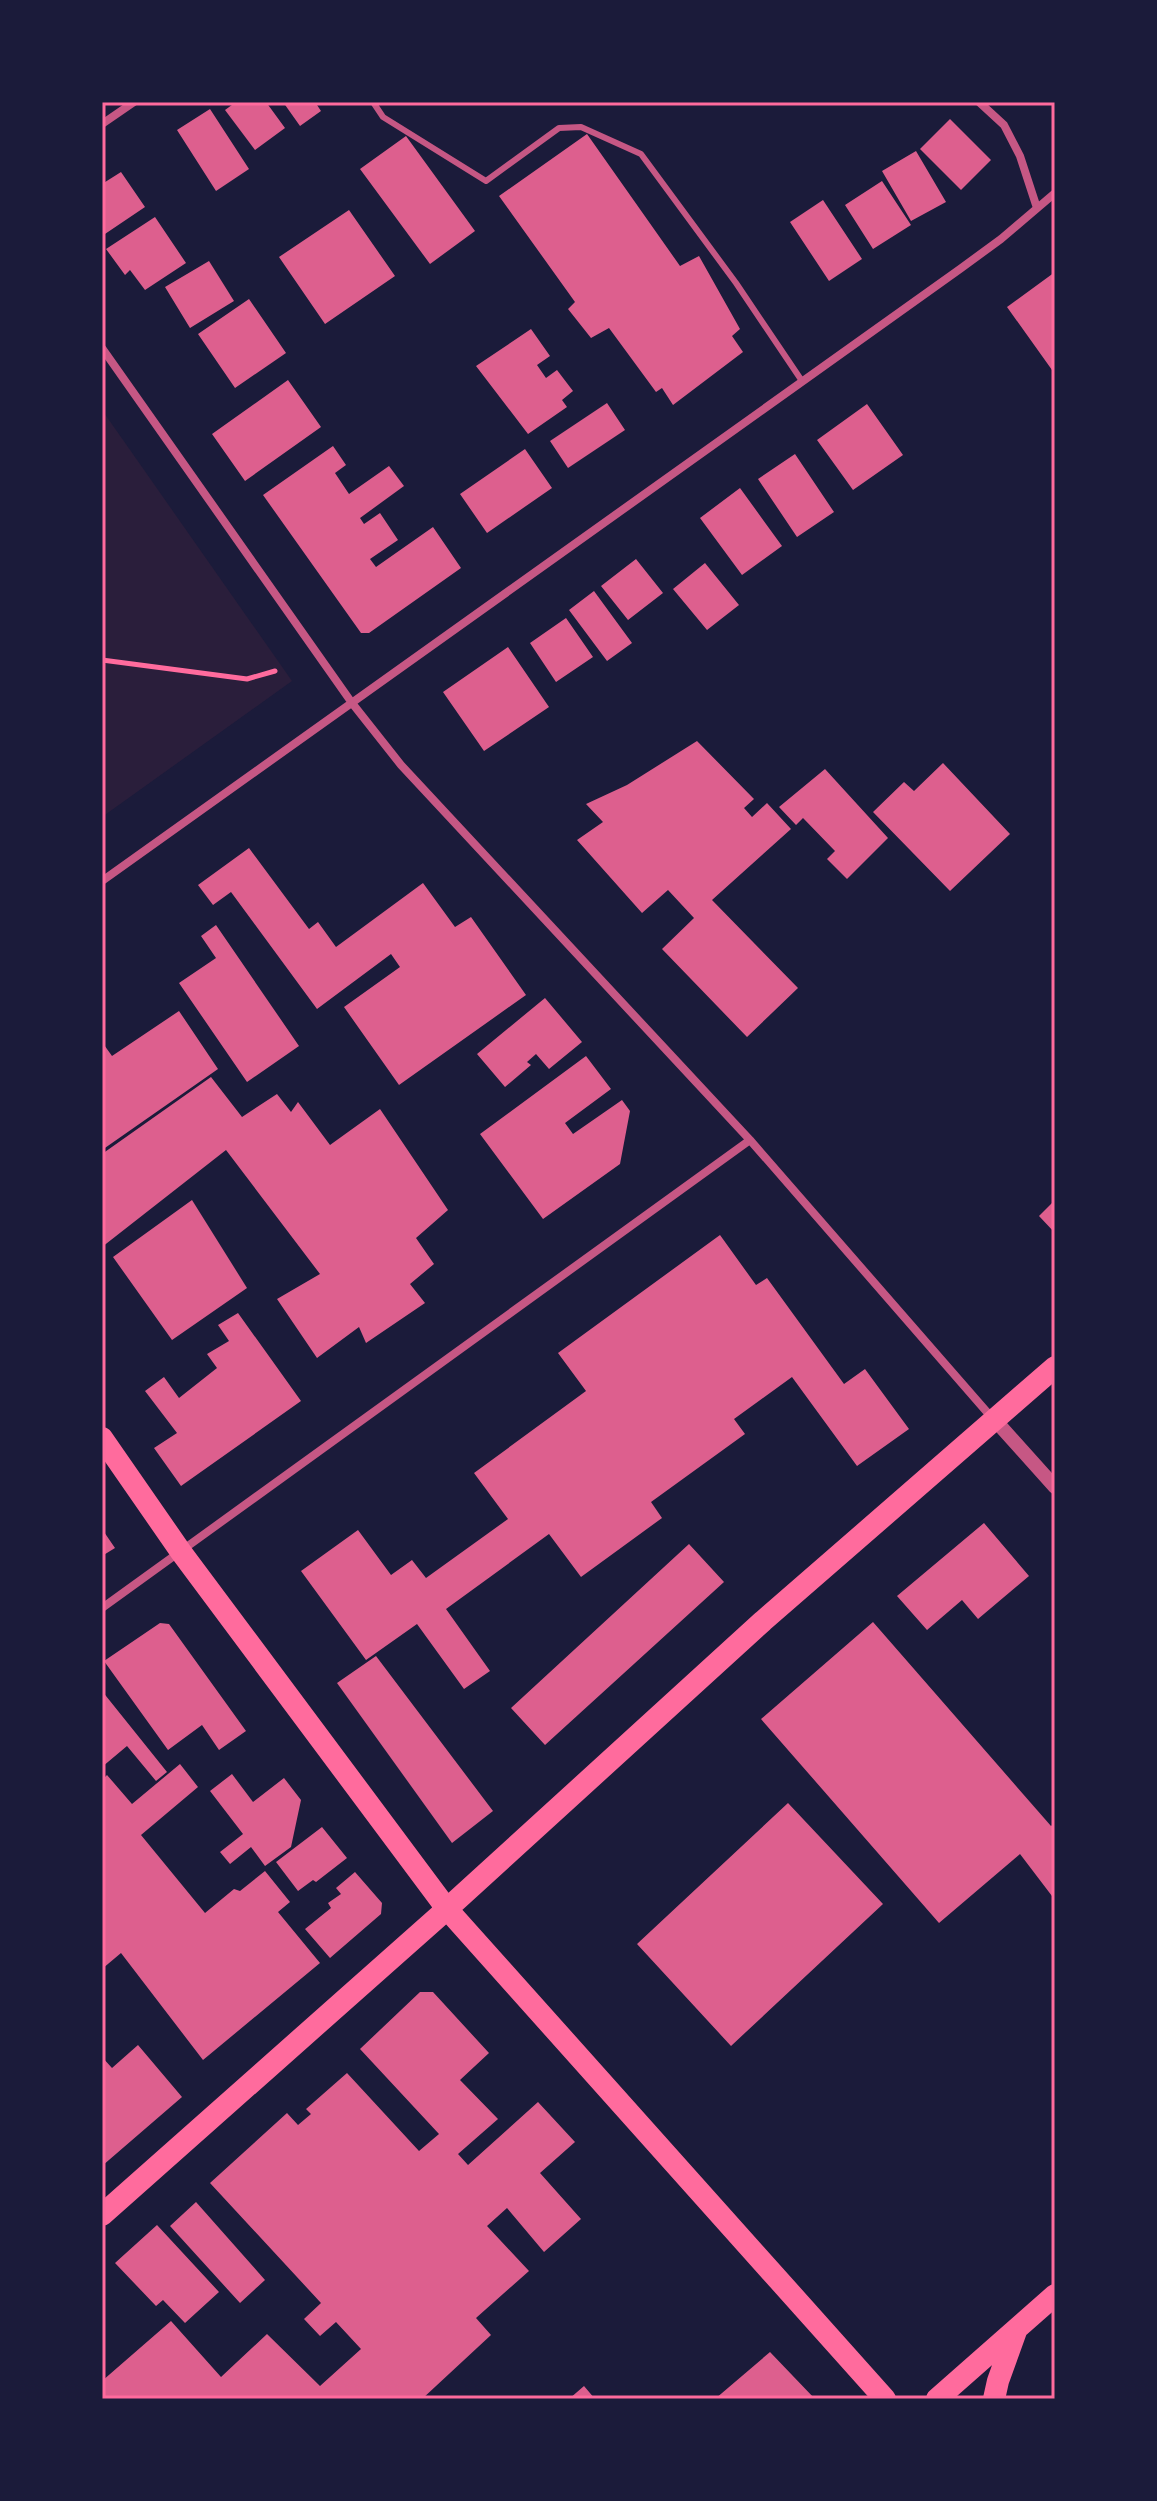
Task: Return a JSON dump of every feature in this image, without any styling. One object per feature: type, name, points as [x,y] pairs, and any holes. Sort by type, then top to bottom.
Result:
[{"type":"highway","points":[[102,2215],[447,1909],[763,1621],[1055,1367]]},
{"type":"highway","points":[[102,1438],[181,1552],[447,1909],[885,2399]]},
{"type":"highway","points":[[937,2399],[1055,2295]]},
{"type":"highway","points":[[994,2399],[1018,2326]]},
{"type":"street","points":[[102,124],[134,102]]},
{"type":"street","points":[[979,102],[1004,125],[1020,156],[1037,208]]},
{"type":"street","points":[[102,881],[1001,239],[1055,193]]},
{"type":"street","points":[[102,348],[352,703],[401,765],[750,1140],[1055,1487]]},
{"type":"street","points":[[102,1608],[750,1140]]},
{"type":"lane","points":[[373,102],[383,117],[486,181],[559,128],[581,127],[641,154],[736,283],[802,381]]},
{"type":"path","points":[[102,660],[247,679],[275,671]]},
{"type":"shaded area","points":[[102,410],[292,681],[102,817]]},
{"type":"building","points":[[236,102],[266,102],[285,128],[255,150],[225,110]]},
{"type":"building","points":[[283,102],[315,102],[321,111],[300,126]]},
{"type":"building","points":[[210,109],[249,169],[216,191],[177,130]]},
{"type":"building","points":[[950,119],[991,160],[961,190],[920,149]]},
{"type":"building","points":[[587,134],[680,266],[699,256],[740,329],[732,336],[743,352],[673,405],[662,388],[656,392],[609,328],[591,338],[568,309],[575,302],[499,196]]},
{"type":"building","points":[[406,136],[475,231],[430,264],[360,169]]},
{"type":"building","points":[[916,151],[946,202],[911,221],[882,171]]},
{"type":"building","points":[[121,172],[145,207],[102,236],[102,184]]},
{"type":"building","points":[[882,181],[911,225],[873,249],[845,205]]},
{"type":"building","points":[[823,200],[862,259],[829,281],[790,222]]},
{"type":"building","points":[[349,210],[395,276],[325,324],[279,257]]},
{"type":"building","points":[[155,217],[186,263],[145,290],[130,270],[125,275],[106,249]]},
{"type":"building","points":[[209,261],[234,301],[190,328],[165,287]]},
{"type":"building","points":[[1055,272],[1055,368],[1052,370],[1007,307]]},
{"type":"building","points":[[249,299],[286,353],[235,388],[198,334]]},
{"type":"building","points":[[531,329],[550,356],[537,365],[546,378],[557,370],[573,391],[562,400],[567,407],[528,434],[476,366]]},
{"type":"building","points":[[288,380],[321,427],[245,481],[212,434]]},
{"type":"building","points":[[607,403],[625,430],[568,468],[550,441]]},
{"type":"building","points":[[867,404],[903,455],[853,490],[817,440]]},
{"type":"building","points":[[333,446],[346,465],[335,473],[349,494],[389,466],[404,486],[360,518],[364,524],[380,513],[398,540],[370,559],[376,567],[433,527],[461,568],[369,633],[361,633],[263,495]]},
{"type":"building","points":[[525,449],[552,488],[487,533],[460,494]]},
{"type":"building","points":[[795,454],[834,512],[797,537],[758,479]]},
{"type":"building","points":[[740,488],[782,546],[742,575],[700,518]]},
{"type":"building","points":[[636,559],[663,593],[628,620],[601,586]]},
{"type":"building","points":[[705,563],[739,605],[707,630],[673,589]]},
{"type":"building","points":[[594,591],[632,643],[607,661],[569,610]]},
{"type":"building","points":[[566,618],[593,657],[556,682],[530,643]]},
{"type":"building","points":[[508,647],[549,707],[484,751],[443,692]]},
{"type":"building","points":[[697,741],[754,799],[744,808],[752,817],[767,803],[791,829],[712,900],[798,988],[747,1037],[662,949],[694,918],[668,890],[642,913],[577,840],[603,822],[586,804],[627,785]]},
{"type":"building","points":[[943,763],[1010,834],[950,891],[873,812],[904,782],[914,791]]},
{"type":"building","points":[[825,769],[888,838],[847,879],[827,859],[835,851],[803,818],[796,825],[779,807]]},
{"type":"building","points":[[249,848],[309,929],[318,922],[336,947],[423,883],[455,927],[471,917],[526,995],[399,1085],[344,1007],[400,967],[391,954],[317,1009],[231,892],[213,905],[198,885]]},
{"type":"building","points":[[216,925],[299,1046],[247,1082],[179,983],[216,958],[201,936]]},
{"type":"building","points":[[545,998],[582,1042],[549,1069],[536,1054],[527,1062],[531,1065],[505,1087],[477,1054]]},
{"type":"building","points":[[179,1011],[218,1069],[102,1150],[102,1042],[112,1056]]},
{"type":"building","points":[[586,1056],[611,1089],[565,1123],[573,1134],[622,1100],[630,1111],[620,1164],[543,1219],[480,1134]]},
{"type":"building","points":[[211,1077],[242,1117],[277,1094],[291,1112],[298,1102],[330,1145],[380,1109],[448,1210],[416,1238],[434,1264],[410,1284],[425,1303],[366,1343],[359,1327],[317,1358],[277,1299],[320,1274],[226,1150],[102,1247],[102,1154]]},
{"type":"building","points":[[192,1200],[247,1288],[172,1340],[113,1257]]},
{"type":"building","points":[[1055,1200],[1055,1233],[1039,1216]]},
{"type":"building","points":[[720,1235],[756,1285],[767,1278],[844,1384],[865,1369],[909,1429],[857,1466],[792,1377],[734,1419],[745,1434],[651,1502],[662,1518],[581,1577],[549,1534],[446,1609],[490,1671],[464,1689],[417,1624],[366,1660],[301,1571],[358,1530],[391,1575],[412,1560],[426,1578],[508,1519],[474,1473],[586,1391],[558,1353]]},
{"type":"building","points":[[238,1313],[301,1401],[181,1486],[154,1448],[177,1433],[145,1391],[164,1377],[179,1398],[217,1368],[207,1354],[229,1341],[218,1325]]},
{"type":"building","points":[[984,1523],[1029,1576],[978,1619],[962,1600],[927,1630],[897,1596]]},
{"type":"building","points":[[102,1529],[115,1548],[102,1556]]},
{"type":"building","points":[[689,1544],[724,1582],[545,1745],[511,1708]]},
{"type":"building","points":[[873,1622],[1051,1826],[1055,1823],[1055,1900],[1020,1854],[939,1923],[761,1719]]},
{"type":"building","points":[[160,1623],[169,1624],[246,1731],[219,1750],[202,1725],[168,1750],[104,1661]]},
{"type":"building","points":[[376,1656],[493,1811],[452,1843],[337,1683]]},
{"type":"building","points":[[102,1691],[167,1772],[156,1781],[127,1746],[102,1767]]},
{"type":"building","points":[[180,1764],[198,1787],[141,1835],[205,1913],[234,1889],[240,1891],[265,1871],[290,1902],[278,1912],[320,1963],[203,2060],[121,1953],[102,1969],[102,1780],[107,1775],[132,1804]]},
{"type":"building","points":[[232,1774],[253,1802],[284,1778],[301,1800],[291,1847],[265,1866],[251,1847],[230,1864],[220,1852],[243,1834],[210,1791]]},
{"type":"building","points":[[788,1803],[883,1904],[731,2046],[637,1944]]},
{"type":"building","points":[[322,1827],[347,1858],[316,1882],[313,1880],[298,1891],[276,1862]]},
{"type":"building","points":[[355,1872],[382,1903],[381,1914],[330,1958],[305,1929],[331,1908],[328,1903],[341,1894],[336,1888]]},
{"type":"building","points":[[420,1992],[433,1992],[489,2053],[460,2080],[498,2119],[458,2154],[468,2165],[538,2102],[575,2142],[540,2173],[581,2219],[544,2252],[507,2208],[487,2226],[529,2271],[476,2318],[491,2335],[422,2399],[102,2399],[102,2381],[171,2321],[221,2377],[267,2334],[320,2386],[361,2349],[336,2322],[320,2336],[304,2319],[321,2303],[210,2183],[287,2113],[298,2125],[311,2114],[306,2109],[347,2073],[419,2151],[439,2134],[360,2049]]},
{"type":"building","points":[[138,2045],[182,2097],[102,2166],[102,2057],[112,2068]]},
{"type":"building","points":[[196,2202],[265,2280],[240,2303],[170,2226]]},
{"type":"building","points":[[157,2225],[219,2292],[185,2323],[163,2300],[156,2306],[115,2263]]},
{"type":"building","points":[[770,2352],[815,2399],[715,2399]]},
{"type":"building","points":[[584,2386],[595,2399],[569,2399]]}]
